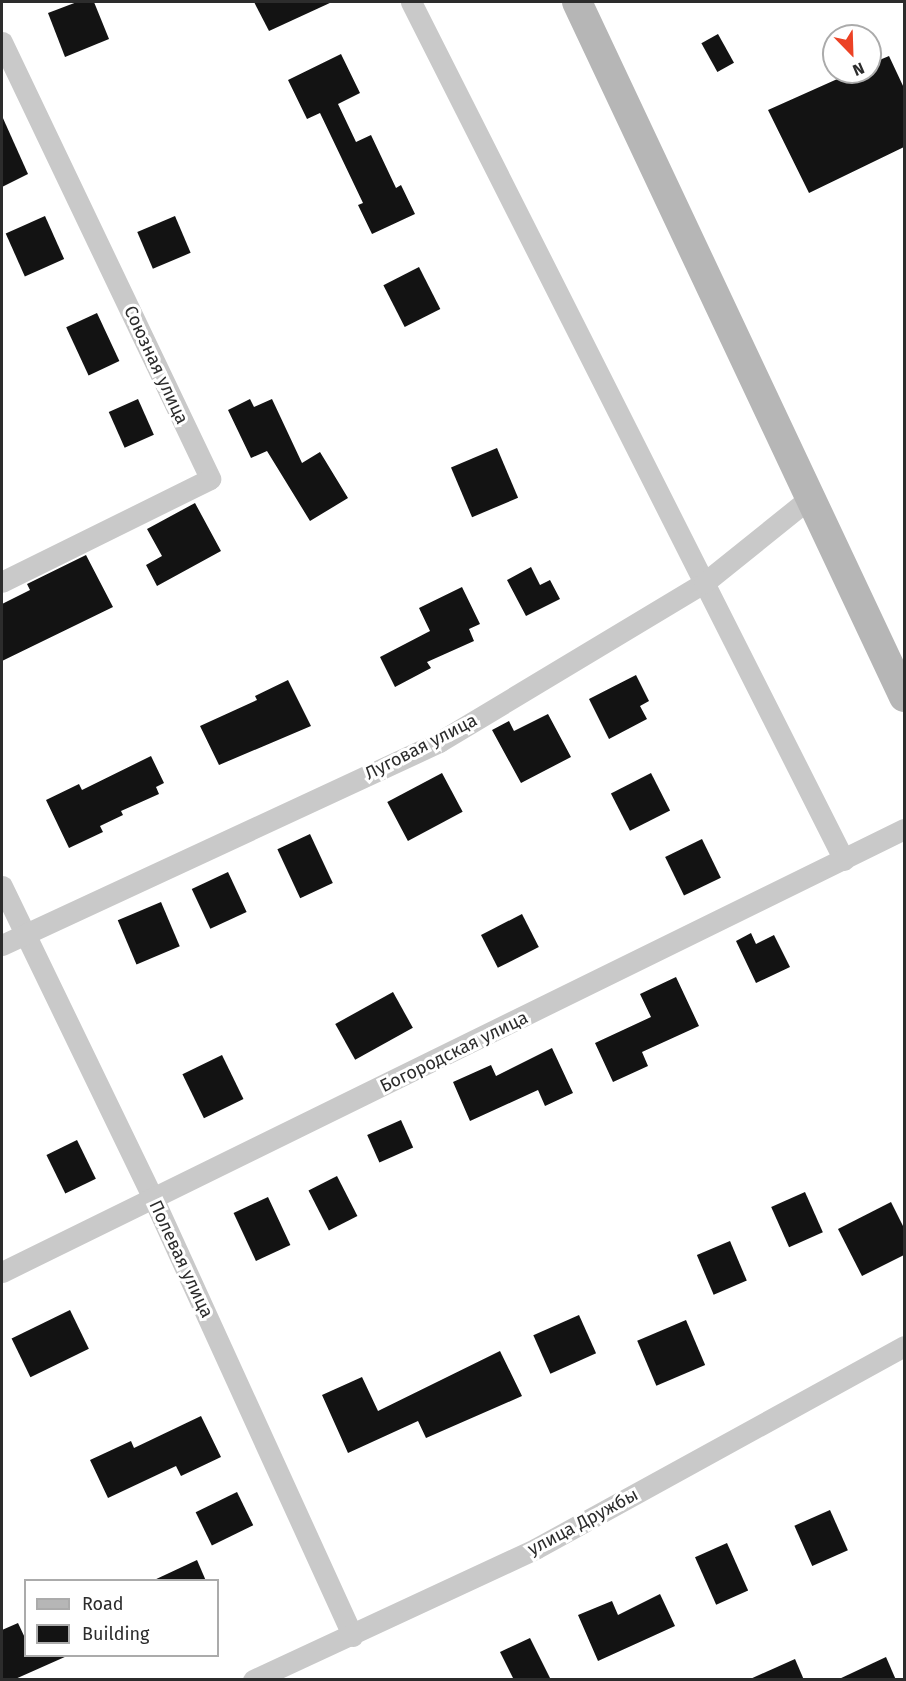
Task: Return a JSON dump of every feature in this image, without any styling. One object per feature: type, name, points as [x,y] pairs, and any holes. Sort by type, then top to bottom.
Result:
[{"type":"main road","points":[[577,2],[904,697]]},
{"type":"street","points":[[411,2],[844,860]]},
{"type":"street","name":"Союзная улица","points":[[2,42],[210,479],[2,582]]},
{"type":"street","name":"Луговая улица","points":[[2,945],[439,742],[704,583],[811,497]]},
{"type":"street","name":"Богородская улица","points":[[2,1272],[154,1200],[904,829]]},
{"type":"street","name":"Полевая улица","points":[[2,886],[154,1200],[353,1636]]},
{"type":"street","name":"улица Дружбы","points":[[253,1680],[353,1636],[535,1549],[904,1346]]},
{"type":"building","points":[[77,2],[94,2],[109,39],[65,57],[48,13]]},
{"type":"building","points":[[254,2],[332,2],[269,31]]},
{"type":"building","points":[[718,34],[734,63],[717,72],[701,43]]},
{"type":"building","points":[[341,54],[360,93],[338,104],[356,142],[371,135],[396,188],[401,185],[415,214],[372,234],[358,205],[363,203],[320,113],[307,119],[288,80]]},
{"type":"building","points":[[889,56],[904,88],[904,147],[809,193],[768,110],[826,84],[882,84],[882,59]]},
{"type":"building","points":[[2,116],[28,174],[2,187]]},
{"type":"building","points":[[45,216],[64,259],[25,276],[6,233]]},
{"type":"building","points":[[175,216],[191,253],[153,269],[137,232]]},
{"type":"building","points":[[419,267],[440,309],[405,327],[383,285]]},
{"type":"building","points":[[97,313],[119,361],[89,375],[66,327]]},
{"type":"building","points":[[138,399],[154,435],[125,448],[109,412]]},
{"type":"building","points":[[250,399],[254,407],[272,399],[302,463],[320,452],[348,498],[310,521],[267,451],[251,458],[228,410]]},
{"type":"building","points":[[497,448],[518,498],[472,517],[451,468]]},
{"type":"building","points":[[195,503],[221,551],[157,586],[146,565],[162,556],[147,529]]},
{"type":"building","points":[[86,555],[113,607],[2,661],[2,604],[30,590],[27,584]]},
{"type":"building","points":[[531,567],[540,585],[550,580],[560,599],[526,616],[507,580]]},
{"type":"building","points":[[462,587],[480,624],[469,629],[474,641],[427,662],[431,668],[395,687],[380,657],[430,631],[419,608]]},
{"type":"building","points":[[636,675],[649,701],[640,706],[647,719],[609,739],[589,699]]},
{"type":"building","points":[[288,680],[311,726],[219,765],[200,726],[257,700],[255,696]]},
{"type":"building","points":[[548,714],[571,757],[521,783],[492,730],[509,721],[514,731]]},
{"type":"building","points":[[151,756],[164,783],[156,787],[159,794],[121,811],[123,815],[100,826],[103,832],[69,848],[46,800],[79,784],[82,790]]},
{"type":"building","points":[[442,773],[463,812],[408,841],[387,802]]},
{"type":"building","points":[[651,773],[670,810],[630,831],[611,793]]},
{"type":"building","points":[[310,834],[333,883],[300,898],[277,849]]},
{"type":"building","points":[[702,839],[721,878],[684,896],[665,857]]},
{"type":"building","points":[[228,872],[247,912],[210,929],[192,889]]},
{"type":"building","points":[[161,902],[180,946],[136,965],[118,920]]},
{"type":"building","points":[[522,914],[539,947],[498,968],[481,935]]},
{"type":"building","points":[[751,933],[756,944],[774,935],[790,967],[756,983],[736,941]]},
{"type":"building","points":[[676,977],[699,1026],[642,1052],[648,1066],[613,1082],[595,1043],[651,1017],[640,994]]},
{"type":"building","points":[[393,992],[413,1028],[355,1060],[335,1024]]},
{"type":"building","points":[[552,1048],[573,1093],[545,1106],[538,1090],[470,1121],[453,1082],[491,1065],[496,1076]]},
{"type":"building","points":[[222,1055],[243,1099],[204,1118],[182,1074]]},
{"type":"building","points":[[401,1120],[413,1147],[379,1162],[367,1135]]},
{"type":"building","points":[[77,1140],[96,1179],[65,1194],[46,1155]]},
{"type":"building","points":[[337,1176],[357,1216],[329,1231],[308,1191]]},
{"type":"building","points":[[805,1192],[823,1232],[789,1247],[771,1207]]},
{"type":"building","points":[[268,1197],[290,1245],[256,1261],[234,1213]]},
{"type":"building","points":[[891,1202],[904,1228],[904,1255],[862,1276],[838,1229]]},
{"type":"building","points":[[730,1241],[747,1281],[714,1295],[697,1255]]},
{"type":"building","points":[[70,1310],[89,1349],[30,1377],[12,1338]]},
{"type":"building","points":[[579,1315],[596,1353],[550,1374],[533,1335]]},
{"type":"building","points":[[686,1320],[705,1365],[656,1386],[637,1341]]},
{"type":"building","points":[[500,1351],[522,1396],[426,1438],[418,1421],[348,1453],[322,1395],[362,1377],[378,1411]]},
{"type":"building","points":[[201,1416],[221,1457],[181,1476],[176,1466],[108,1498],[90,1460],[131,1441],[134,1448]]},
{"type":"building","points":[[237,1492],[253,1525],[212,1545],[196,1512]]},
{"type":"building","points":[[830,1510],[848,1550],[812,1566],[794,1526]]},
{"type":"building","points":[[727,1543],[748,1591],[716,1605],[695,1557]]},
{"type":"building","points":[[197,1560],[205,1579],[156,1579]]},
{"type":"building","points":[[660,1594],[675,1626],[598,1661],[578,1615],[612,1601],[618,1615]]},
{"type":"building","points":[[18,1623],[24,1636],[24,1657],[65,1657],[13,1680],[2,1680],[2,1630]]},
{"type":"building","points":[[530,1638],[551,1680],[514,1680],[500,1652]]},
{"type":"building","points":[[886,1657],[896,1680],[837,1680]]},
{"type":"building","points":[[795,1659],[804,1680],[748,1680]]}]
